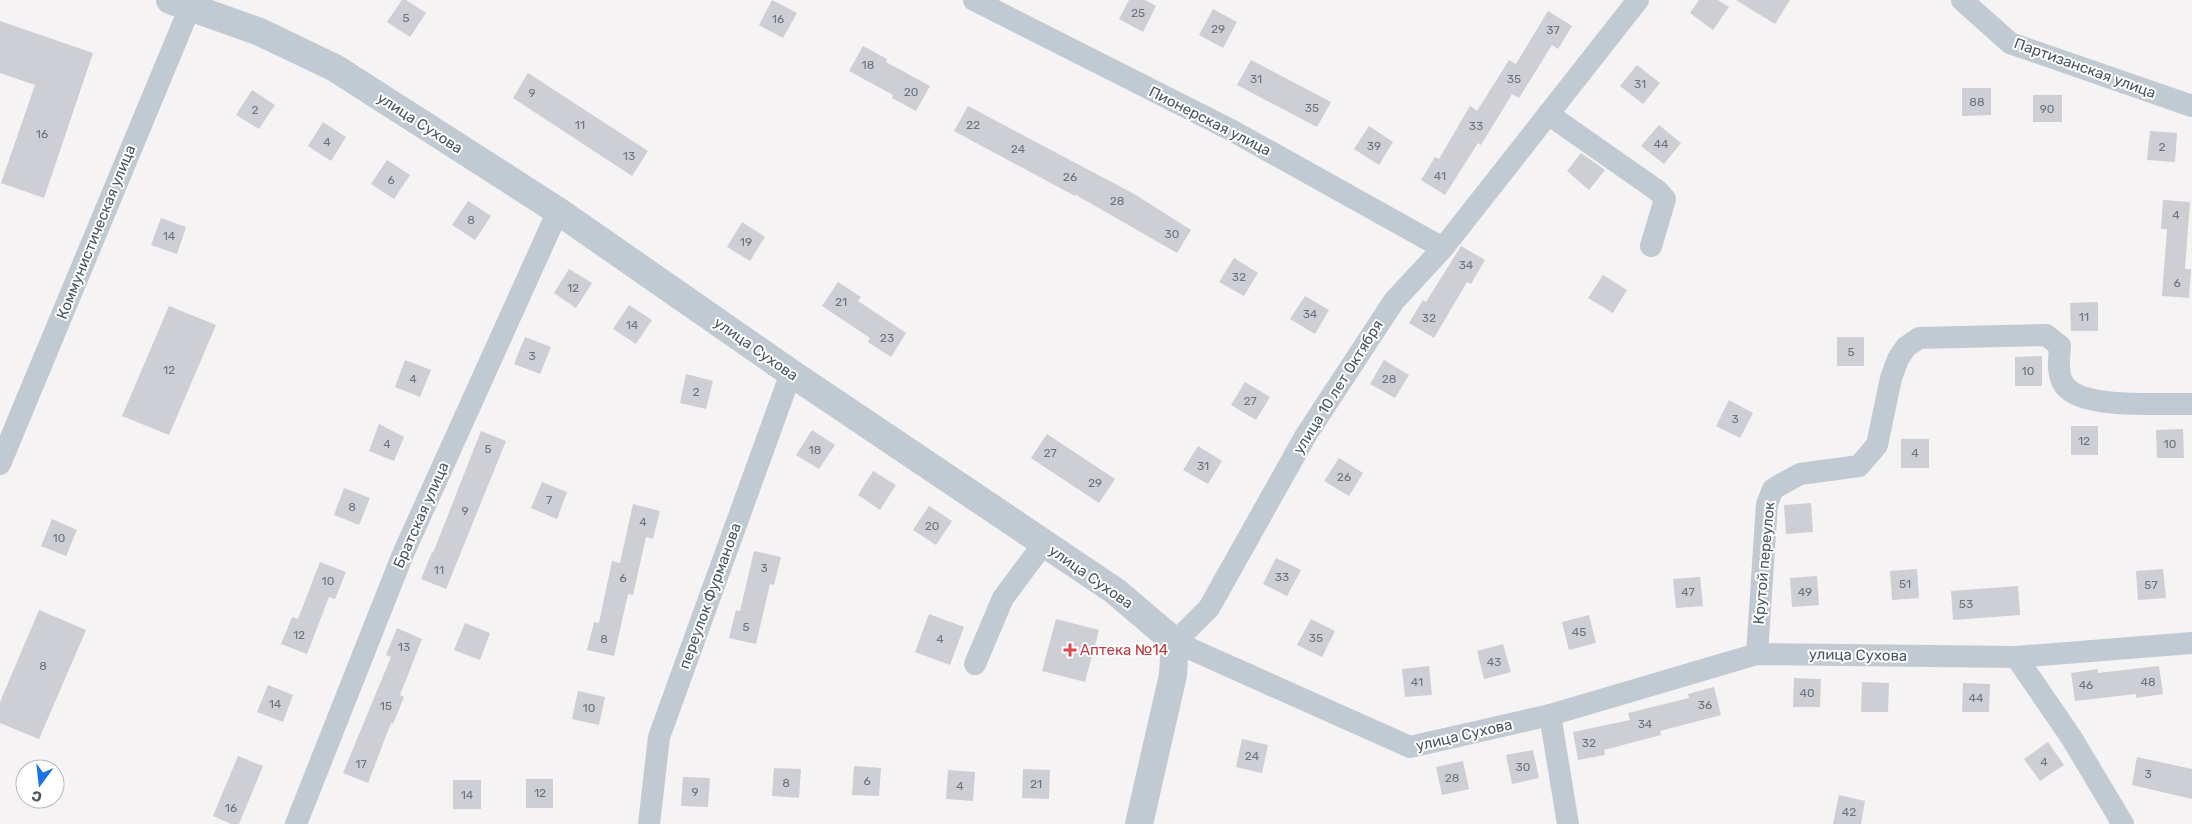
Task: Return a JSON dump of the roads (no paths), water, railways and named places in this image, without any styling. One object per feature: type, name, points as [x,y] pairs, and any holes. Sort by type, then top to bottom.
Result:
[{"type":"street","name":"Пионерская улица","points":[[974,0],[1231,130],[1443,248]]},
{"type":"street","name":"улица 10 лет Октября","points":[[1175,642],[1209,608],[1306,435],[1394,301],[1443,248],[1638,0]]},
{"type":"street","name":"Партизанская улица","points":[[1962,0],[2010,43],[2192,106]]},
{"type":"street","name":"улица Сухова","points":[[184,2],[260,32],[335,68],[558,211],[791,373],[1116,591],[1175,642],[1410,748],[1550,715],[1757,654],[2016,657],[2192,643]]},
{"type":"street","name":"Коммунистическая улица","points":[[0,464],[184,2]]},
{"type":"street","points":[[1548,114],[1658,191],[1665,199],[1650,246]]},
{"type":"street","name":"Братская улица","points":[[296,824],[403,554],[558,211]]},
{"type":"street","name":"Крутой переулок","points":[[1757,654],[1767,504],[1772,489],[1800,474],[1859,466],[1878,445],[1891,378],[1898,359],[1906,347],[1918,338],[2046,335],[2060,346],[2059,373],[2067,389],[2084,398],[2100,402],[2192,404]]},
{"type":"street","name":"переулок Фурманова","points":[[649,824],[659,737],[791,373]]},
{"type":"street","points":[[974,664],[1003,598],[1044,544]]},
{"type":"street","points":[[1138,824],[1173,675],[1175,642]]},
{"type":"street","points":[[2016,657],[2071,737],[2123,824]]},
{"type":"street","points":[[1550,715],[1568,824]]},
{"type":"place","name":"Аптека №14","points":[[1070,650]]}]
